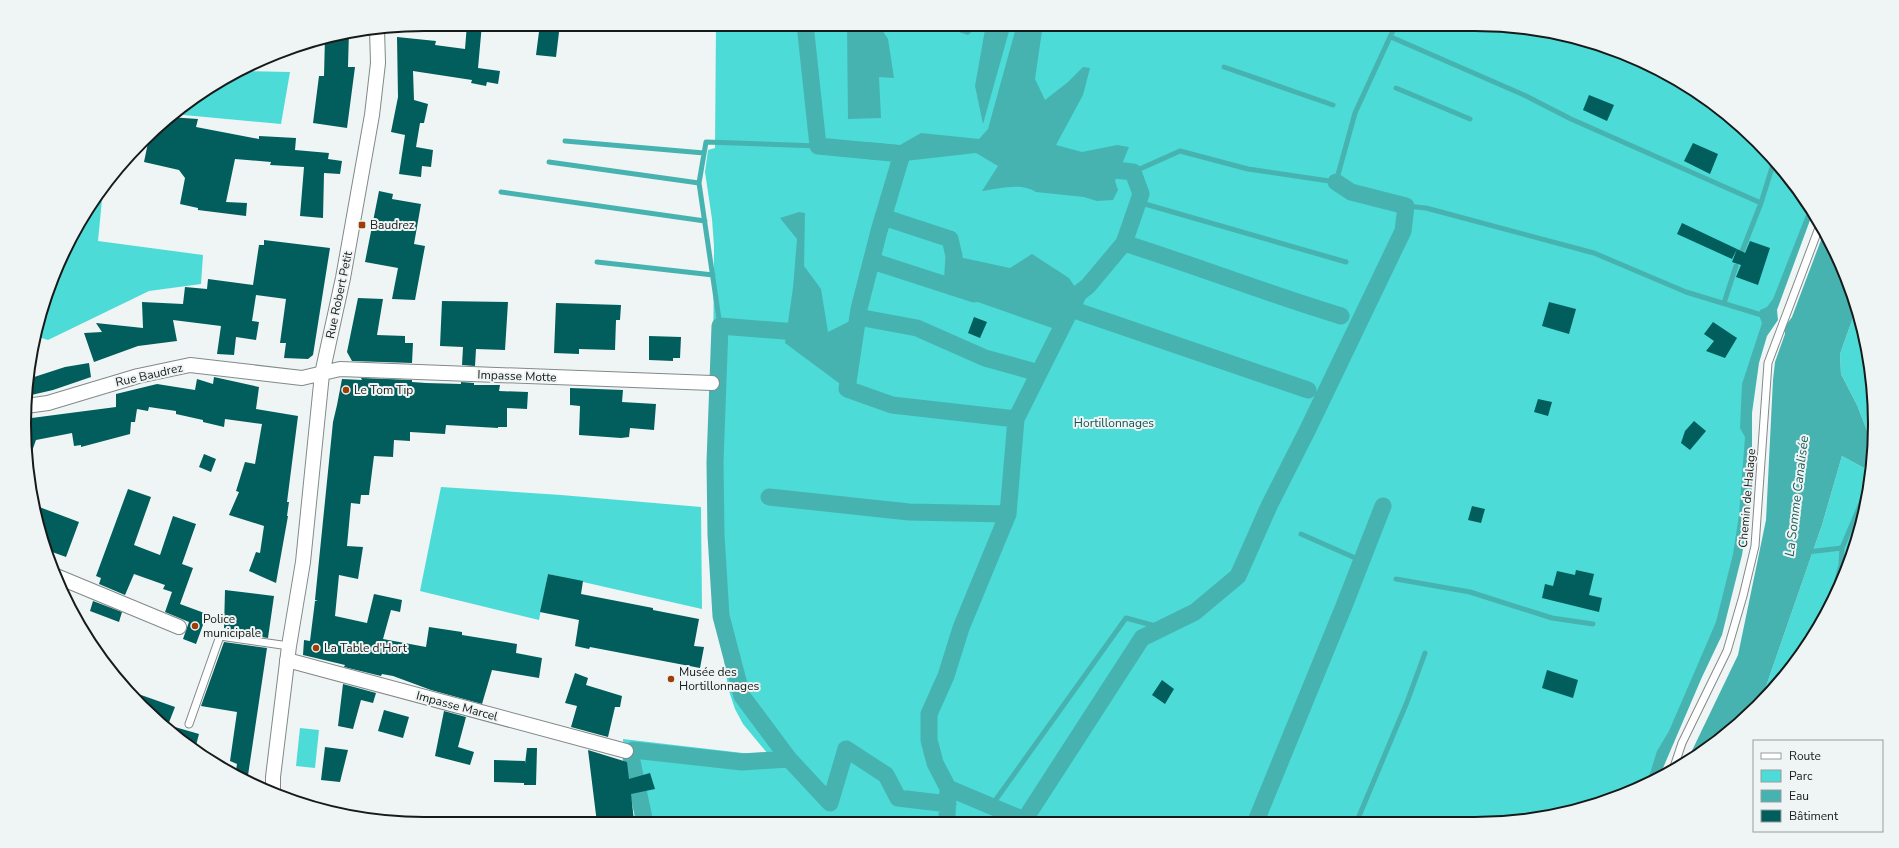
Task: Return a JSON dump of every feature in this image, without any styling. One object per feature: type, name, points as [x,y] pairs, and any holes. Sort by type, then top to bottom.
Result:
[{"type":"street","name":"Rue Robert Petit","points":[[273,787],[288,653],[303,562],[322,374],[343,278],[372,115],[378,64],[377,34]]},
{"type":"street","name":"Rue Baudrez","points":[[32,405],[48,403],[138,376],[190,365],[302,378],[322,374]]},
{"type":"street","name":"Impasse Motte","points":[[322,374],[340,369],[712,383]]},
{"type":"street","points":[[63,579],[179,627]]},
{"type":"street","name":"Impasse Marcel","points":[[288,653],[626,751]]},
{"type":"lane","name":"Chemin de Halage","points":[[1676,762],[1682,743],[1726,651],[1744,596],[1755,546],[1768,363],[1817,232]]},
{"type":"lane","points":[[189,724],[220,636],[288,653]]},
{"type":"green space","name":"Hortillonnages","points":[[716,31],[1501,32],[1526,34],[1577,44],[1601,52],[1649,72],[1693,97],[1714,112],[1753,146],[1787,185],[1808,217],[1751,370],[1750,490],[1718,640],[1660,770],[1625,787],[1577,804],[1526,814],[1501,816],[635,817],[625,765],[623,739],[760,755],[768,754],[743,724],[735,709],[728,688],[719,622],[715,536],[713,373],[714,246],[712,219],[705,172],[708,150],[715,148]]},
{"type":"green space","points":[[252,71],[290,72],[281,124],[182,115],[206,97]]},
{"type":"green space","points":[[102,199],[98,241],[203,255],[201,284],[149,291],[48,340],[41,338],[44,322],[61,274],[84,227]]},
{"type":"green space","points":[[1853,317],[1865,373],[1868,432],[1857,405],[1841,374],[1840,354]]},
{"type":"green space","points":[[1842,456],[1864,468],[1866,464],[1855,526],[1838,574],[1827,598],[1802,642],[1787,663],[1765,688],[1822,525]]},
{"type":"green space","points":[[441,487],[561,495],[701,507],[702,609],[548,574],[539,620],[420,591]]},
{"type":"green space","points":[[300,728],[319,730],[315,768],[296,766]]},
{"type":"water","points":[[847,31],[883,31],[888,39],[894,78],[879,77],[881,118],[848,119]]},
{"type":"water","points":[[956,31],[972,31],[968,35]]},
{"type":"water","points":[[985,31],[1009,31],[983,124],[975,86]]},
{"type":"water","points":[[1015,31],[1042,31],[1035,79],[1045,100],[1068,82],[1083,67],[1090,68],[1083,95],[1056,145],[1082,152],[1117,145],[1129,147],[1115,181],[1118,190],[1113,200],[1097,201],[1084,197],[1036,192],[1024,187],[982,191],[998,166],[976,153],[905,161],[867,159],[867,142],[900,145],[921,133],[979,139],[988,129]]},
{"type":"water","points":[[799,212],[805,213],[804,266],[821,289],[828,332],[858,317],[847,389],[785,343],[793,288],[797,239],[780,218]]},
{"type":"water","points":[[1806,213],[1810,220],[1777,310],[1778,320],[1767,336],[1759,363],[1752,413],[1752,488],[1748,518],[1742,555],[1722,635],[1702,677],[1663,769],[1649,776],[1657,751],[1669,731],[1716,622],[1733,554],[1739,515],[1745,437],[1740,428],[1742,384],[1762,323],[1759,315],[1760,310],[1767,307],[1773,299]]},
{"type":"water","name":"La Somme Canalisée","points":[[1821,239],[1838,274],[1853,317],[1840,354],[1841,374],[1857,405],[1868,432],[1866,464],[1864,468],[1842,456],[1822,525],[1765,688],[1734,719],[1691,752],[1738,655],[1766,520],[1775,362],[1785,334],[1784,328],[1792,317]]},
{"type":"water","points":[[1032,254],[1069,278],[1079,293],[1063,323],[1055,329],[949,292],[952,287],[954,256],[1010,268]]},
{"type":"building","points":[[466,31],[481,31],[478,68],[500,71],[498,84],[487,82],[486,86],[471,83],[472,80],[413,71],[414,100],[428,104],[424,123],[420,123],[416,147],[433,150],[431,167],[422,166],[421,177],[399,174],[405,135],[391,132],[398,97],[397,37],[436,41],[435,45],[465,49]]},
{"type":"building","points":[[539,31],[559,31],[556,57],[536,55]]},
{"type":"building","points":[[349,39],[348,67],[355,67],[347,128],[313,123],[319,76],[324,76],[325,43]]},
{"type":"building","points":[[1589,95],[1614,105],[1607,121],[1583,110]]},
{"type":"building","points":[[178,118],[198,119],[196,127],[259,139],[259,136],[296,138],[295,150],[329,153],[328,159],[342,161],[340,174],[324,173],[323,218],[300,216],[304,167],[270,165],[271,162],[235,159],[226,202],[247,203],[246,216],[198,210],[198,208],[180,204],[185,178],[179,170],[144,162],[148,145]]},
{"type":"building","points":[[1693,143],[1718,154],[1710,174],[1684,161]]},
{"type":"building","points":[[379,191],[393,194],[392,199],[421,204],[414,244],[425,246],[415,300],[392,299],[398,268],[365,262]]},
{"type":"building","points":[[1682,223],[1737,249],[1732,259],[1677,234]]},
{"type":"building","points":[[264,240],[330,248],[313,355],[308,359],[284,358],[286,343],[280,343],[286,299],[256,295],[252,321],[259,322],[256,340],[236,337],[234,355],[217,354],[221,326],[173,320],[177,341],[138,346],[94,362],[84,333],[102,332],[96,323],[143,328],[142,302],[183,304],[185,287],[207,289],[208,279],[253,285],[259,245],[264,245]]},
{"type":"building","points":[[1750,241],[1770,248],[1758,285],[1736,277],[1741,265],[1732,262],[1737,249],[1745,253]]},
{"type":"building","points":[[358,298],[383,299],[377,335],[405,336],[405,343],[413,343],[412,363],[352,361],[347,352]]},
{"type":"building","points":[[442,301],[508,302],[505,350],[476,349],[475,366],[462,365],[463,347],[440,346]]},
{"type":"building","points":[[1549,302],[1576,309],[1569,334],[1542,326]]},
{"type":"building","points":[[556,303],[621,305],[620,320],[616,320],[615,350],[579,349],[579,354],[554,353]]},
{"type":"building","points":[[974,317],[987,322],[980,338],[968,333]]},
{"type":"building","points":[[1713,322],[1737,338],[1725,358],[1706,351],[1714,341],[1704,334]]},
{"type":"building","points":[[649,336],[681,337],[680,358],[673,358],[673,361],[649,360]]},
{"type":"building","points":[[89,363],[91,377],[53,390],[32,395],[34,377],[65,367]]},
{"type":"building","points":[[214,377],[259,387],[256,409],[298,416],[287,502],[289,502],[288,516],[276,583],[249,571],[256,552],[260,553],[264,526],[229,515],[239,492],[236,491],[245,462],[255,464],[262,424],[225,419],[224,427],[203,422],[203,420],[176,414],[176,411],[149,407],[148,411],[137,409],[135,422],[131,422],[130,434],[81,447],[81,445],[74,446],[72,433],[36,440],[32,451],[31,418],[116,407],[116,394],[157,384],[195,390],[197,379],[213,384]]},
{"type":"building","points":[[361,378],[412,380],[412,382],[426,383],[461,384],[461,382],[474,383],[474,385],[500,385],[499,391],[528,392],[527,409],[507,408],[507,427],[498,428],[446,425],[445,434],[410,432],[410,441],[394,440],[393,457],[374,456],[369,495],[361,495],[360,504],[351,503],[347,546],[363,547],[358,579],[339,575],[335,616],[367,623],[374,594],[402,600],[400,612],[391,610],[383,639],[426,647],[429,627],[462,632],[462,635],[517,644],[516,653],[542,658],[539,678],[492,670],[482,704],[431,690],[393,676],[382,674],[381,676],[344,667],[345,665],[303,655],[304,640],[310,641],[315,601],[318,601],[315,600],[333,422],[342,379],[362,380]]},
{"type":"building","points":[[570,388],[623,390],[622,402],[656,404],[654,430],[630,428],[629,437],[621,438],[579,435],[580,406],[570,405]]},
{"type":"building","points":[[1538,399],[1552,402],[1548,416],[1534,412]]},
{"type":"building","points":[[1694,421],[1706,431],[1690,450],[1681,443],[1685,431]]},
{"type":"building","points":[[204,454],[216,459],[211,472],[199,467]]},
{"type":"building","points":[[128,489],[151,497],[134,545],[160,555],[173,516],[196,524],[182,564],[193,568],[180,604],[207,614],[196,644],[183,639],[189,622],[165,612],[172,592],[163,589],[165,585],[134,574],[125,595],[99,584],[101,578],[96,576]]},
{"type":"building","points":[[1472,506],[1485,509],[1481,523],[1468,520]]},
{"type":"building","points":[[40,507],[79,522],[66,557],[53,552],[44,526]]},
{"type":"building","points":[[1576,570],[1594,574],[1589,595],[1602,598],[1599,612],[1542,598],[1545,584],[1553,586],[1557,571],[1575,575]]},
{"type":"building","points":[[548,574],[583,581],[581,594],[653,608],[653,610],[699,619],[694,646],[704,647],[700,668],[590,647],[589,649],[575,646],[579,620],[540,612]]},
{"type":"building","points":[[225,590],[274,596],[268,638],[228,632],[229,629],[224,628]]},
{"type":"building","points":[[93,601],[122,612],[119,622],[90,611]]},
{"type":"building","points":[[224,642],[267,648],[248,775],[236,769],[237,764],[230,761],[237,712],[201,706]]},
{"type":"building","points":[[1547,670],[1578,680],[1573,698],[1542,688]]},
{"type":"building","points":[[575,673],[588,678],[586,685],[622,696],[620,707],[615,707],[608,737],[571,727],[577,706],[565,703]]},
{"type":"building","points":[[1162,680],[1174,689],[1165,704],[1152,695]]},
{"type":"building","points":[[343,684],[376,693],[373,703],[361,700],[353,729],[338,726]]},
{"type":"building","points":[[139,694],[175,707],[169,722]]},
{"type":"building","points":[[384,710],[409,717],[403,738],[378,731]]},
{"type":"building","points":[[444,711],[466,717],[458,747],[474,752],[470,765],[435,756]]},
{"type":"building","points":[[174,727],[199,734],[196,744]]},
{"type":"building","points":[[325,747],[348,750],[340,782],[321,780]]},
{"type":"building","points":[[527,748],[537,748],[536,785],[494,782],[494,760],[525,761],[525,764]]},
{"type":"building","points":[[588,750],[627,762],[629,779],[650,773],[655,789],[631,794],[634,817],[596,817]]},
{"type":"waterway","points":[[806,31],[818,146],[902,154],[879,231],[859,309],[847,389],[892,405],[1016,419],[1008,514],[961,628],[946,676],[929,714],[929,740],[935,763],[948,788]]},
{"type":"waterway","points":[[1133,172],[1180,151],[1248,169],[1336,182],[1355,113],[1393,31]]},
{"type":"waterway","points":[[1391,37],[1524,95],[1571,119],[1761,203]]},
{"type":"waterway","points":[[1224,67],[1333,105]]},
{"type":"waterway","points":[[1396,88],[1470,119]]},
{"type":"waterway","points":[[565,141],[704,153]]},
{"type":"waterway","points":[[720,326],[699,183],[706,142],[818,146]]},
{"type":"waterway","points":[[549,162],[699,183]]},
{"type":"waterway","points":[[1741,254],[1761,203],[1772,167]]},
{"type":"waterway","points":[[1016,419],[1079,293],[1088,286],[1124,243],[1141,194],[1133,172],[1098,168]]},
{"type":"waterway","points":[[1026,817],[1142,638],[1195,612],[1238,576],[1269,506],[1308,429],[1403,231],[1406,206],[1351,192],[1336,182]]},
{"type":"waterway","points":[[501,192],[705,221]]},
{"type":"waterway","points":[[1138,202],[1346,262]]},
{"type":"waterway","points":[[1406,206],[1426,208],[1594,253],[1686,292],[1765,316]]},
{"type":"waterway","points":[[883,217],[950,239],[954,256],[952,287]]},
{"type":"waterway","points":[[1124,243],[1341,316]]},
{"type":"waterway","points":[[872,261],[974,294]]},
{"type":"waterway","points":[[597,262],[713,275]]},
{"type":"waterway","points":[[1724,303],[1736,266]]},
{"type":"waterway","points":[[1071,309],[1308,390]]},
{"type":"waterway","points":[[858,317],[917,328],[985,358],[1039,373]]},
{"type":"waterway","points":[[810,333],[720,326],[715,462],[716,535],[721,616],[742,696],[789,759],[830,803],[846,749],[886,775],[898,798],[948,804]]},
{"type":"waterway","points":[[769,497],[909,512],[1008,514]]},
{"type":"waterway","points":[[1258,817],[1344,606],[1383,506]]},
{"type":"waterway","points":[[1840,568],[1842,548],[1858,509]]},
{"type":"waterway","points":[[1301,534],[1362,561]]},
{"type":"waterway","points":[[1807,552],[1842,548]]},
{"type":"waterway","points":[[1396,579],[1470,592],[1552,618],[1593,624]]},
{"type":"waterway","points":[[992,805],[1126,618],[1163,628]]},
{"type":"waterway","points":[[1359,817],[1407,702],[1425,653]]},
{"type":"waterway","points":[[644,817],[630,752],[633,750],[742,762],[789,759]]},
{"type":"waterway","points":[[947,817],[948,788],[1017,817]]},
{"type":"place","name":"Baudrez","points":[[362,225]]},
{"type":"place","name":"Le Tom Tip","points":[[346,390]]},
{"type":"place","name":"Police municipale","points":[[195,626]]},
{"type":"place","name":"La Table d'Hort","points":[[316,648]]},
{"type":"place","name":"Musée des Hortillonnages","points":[[671,679]]}]
